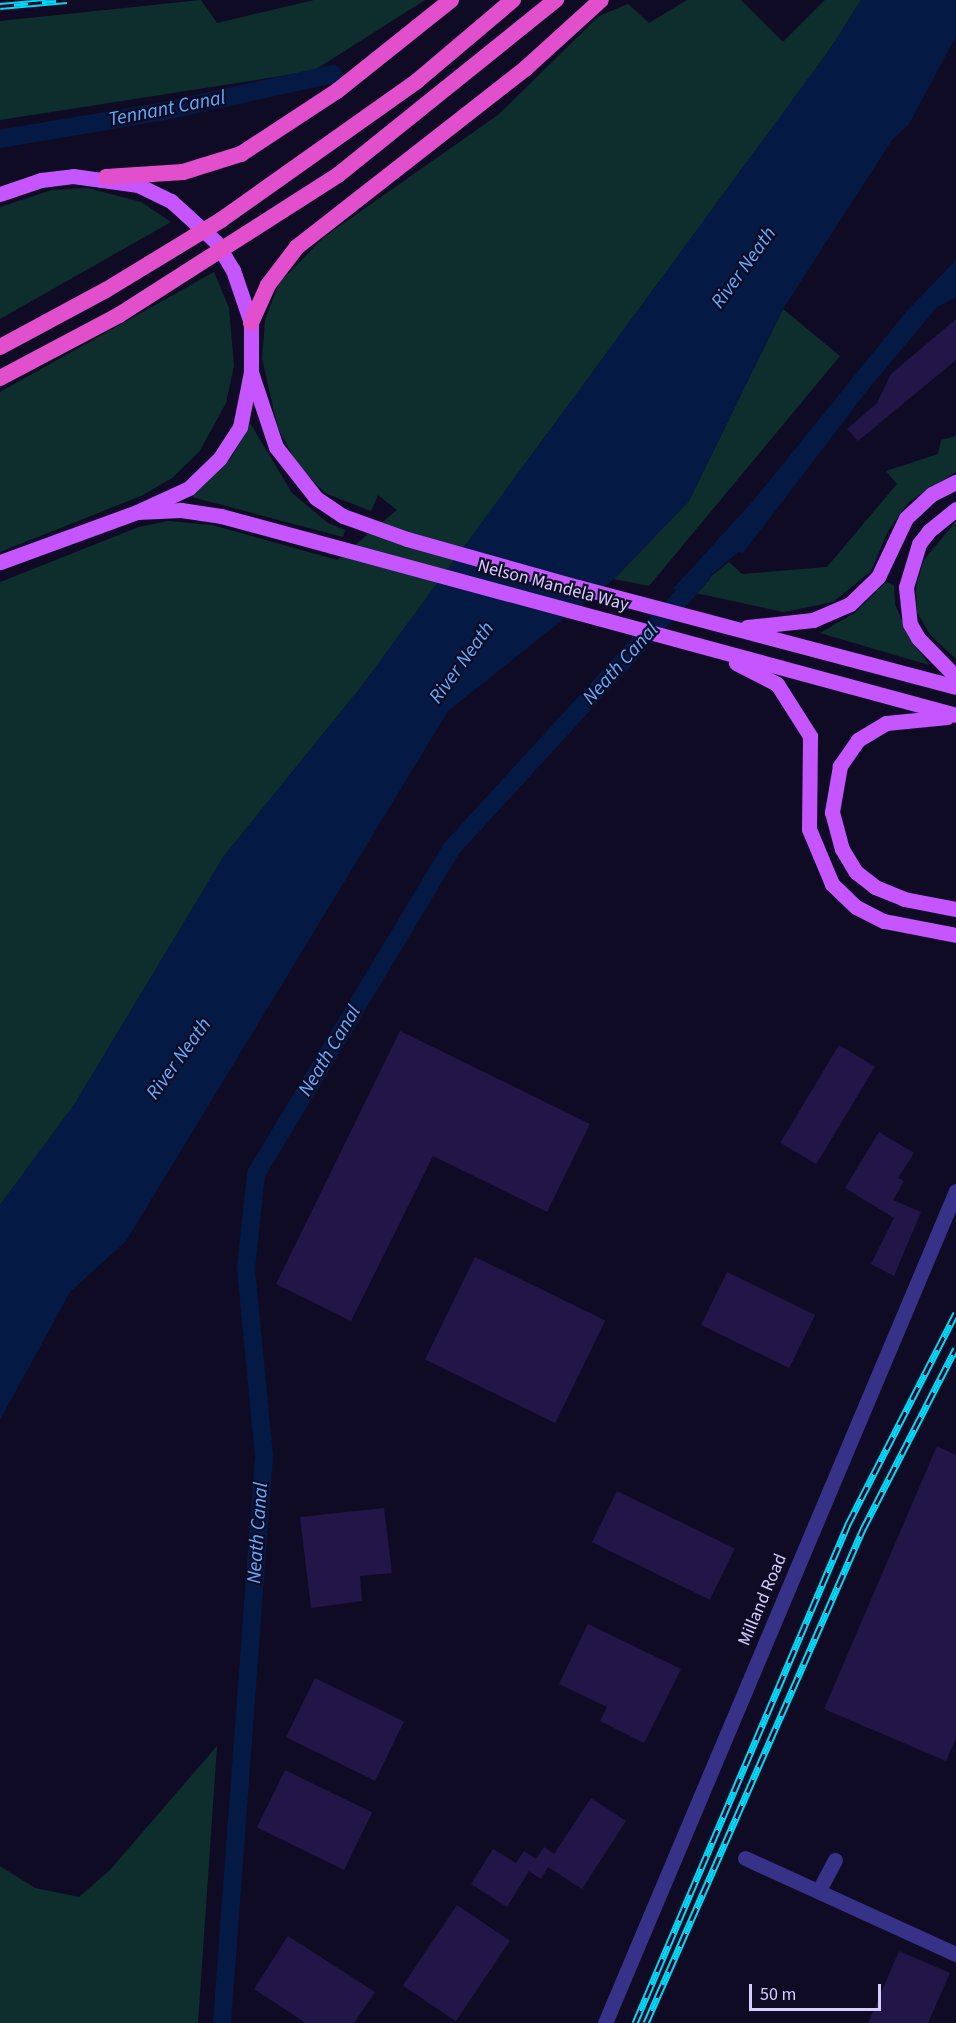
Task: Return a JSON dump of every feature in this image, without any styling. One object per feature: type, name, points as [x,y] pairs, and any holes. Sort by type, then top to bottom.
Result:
[{"type":"highway","points":[[106,177],[155,177],[213,166],[261,143],[336,91],[451,0]]},
{"type":"highway","points":[[0,346],[106,290],[230,214],[417,81],[513,0]]},
{"type":"highway","points":[[0,378],[119,315],[328,182],[435,101],[556,0]]},
{"type":"highway","points":[[251,323],[268,285],[297,247],[526,68],[601,0]]},
{"type":"main road","points":[[0,194],[41,180],[106,177],[149,190],[194,219],[216,242],[234,270],[251,323],[251,372],[240,427],[220,458],[189,488],[137,512],[0,562]]},
{"type":"main road","name":"Nelson Mandela Way","points":[[251,372],[276,447],[316,498],[343,516],[407,539],[956,687]]},
{"type":"main road","points":[[738,628],[813,620],[850,604],[878,577],[906,518],[932,494],[956,482]]},
{"type":"main road","points":[[956,509],[934,525],[919,544],[906,587],[910,624],[918,638],[956,677]]},
{"type":"main road","name":"Nelson Mandela Way","points":[[137,512],[181,510],[221,516],[956,716]]},
{"type":"main road","points":[[700,646],[777,684],[800,714],[810,736],[809,829],[832,884],[856,907],[884,921],[956,935]]},
{"type":"main road","points":[[956,716],[885,723],[858,740],[840,766],[832,812],[842,849],[856,872],[889,895],[956,909]]},
{"type":"street","name":"Milland Road","points":[[605,2023],[956,1191]]},
{"type":"street","points":[[745,1858],[956,1954]]},
{"type":"street","points":[[819,1890],[835,1860]]},
{"type":"green space","points":[[201,0],[217,23],[314,0],[425,0],[313,71],[0,120],[0,21]]},
{"type":"green space","points":[[687,0],[741,0],[783,42],[825,0],[861,0],[830,49],[361,687],[224,856],[74,1105],[0,1205],[0,582],[139,527],[168,521],[212,525],[337,560],[397,510],[378,495],[371,511],[325,493],[297,464],[278,428],[262,359],[265,320],[279,283],[324,237],[498,115],[599,16],[628,4],[649,23]]},
{"type":"green space","points":[[88,188],[141,202],[171,222],[0,319],[0,207],[52,190]]},
{"type":"green space","points":[[214,272],[229,308],[234,366],[226,403],[199,452],[172,478],[141,496],[0,552],[0,392]]},
{"type":"green space","points":[[783,309],[840,356],[649,586],[614,579],[689,501]]},
{"type":"green space","points":[[250,423],[292,493],[328,523],[345,530],[343,537],[192,497],[232,457]]},
{"type":"green space","points":[[956,436],[956,472],[909,502],[888,531],[871,571],[833,602],[784,612],[691,592],[729,562],[742,574],[827,567],[897,484],[886,471],[938,454],[941,440]]},
{"type":"green space","points":[[956,521],[956,659],[931,636],[917,612],[916,586],[924,560]]},
{"type":"green space","points":[[886,582],[894,585],[895,604],[909,637],[929,665],[820,633],[856,612]]},
{"type":"green space","points":[[217,1746],[198,2023],[0,2023],[0,1866],[35,1888],[79,1897],[110,1870]]},
{"type":"water","name":"River Neath","points":[[861,0],[956,0],[956,36],[909,124],[892,140],[783,309],[689,501],[614,579],[448,711],[126,1241],[70,1292],[0,1420],[0,1205],[74,1105],[224,856],[361,687],[830,49]]},
{"type":"water","points":[[956,260],[956,297],[937,307],[869,388],[743,553],[738,552],[691,592],[673,589],[753,501],[906,312]]},
{"type":"building","points":[[956,319],[956,360],[858,441],[847,429],[877,403],[891,374]]},
{"type":"building","points":[[400,1031],[590,1124],[547,1212],[433,1156],[351,1321],[276,1284]]},
{"type":"building","points":[[839,1045],[875,1067],[816,1164],[780,1143]]},
{"type":"building","points":[[879,1132],[914,1153],[898,1178],[904,1181],[893,1200],[921,1212],[894,1276],[871,1264],[894,1218],[845,1188]]},
{"type":"building","points":[[475,1257],[605,1321],[555,1423],[425,1359]]},
{"type":"building","points":[[727,1272],[815,1315],[789,1368],[701,1325]]},
{"type":"building","points":[[937,1446],[956,1455],[956,1738],[946,1761],[824,1709]]},
{"type":"building","points":[[617,1491],[735,1548],[710,1600],[592,1542]]},
{"type":"building","points":[[384,1508],[392,1573],[360,1576],[362,1601],[311,1608],[300,1517]]},
{"type":"building","points":[[588,1624],[681,1669],[644,1743],[600,1721],[607,1707],[559,1684]]},
{"type":"building","points":[[315,1678],[404,1721],[375,1781],[286,1737]]},
{"type":"building","points":[[285,1770],[372,1813],[344,1870],[257,1828]]},
{"type":"building","points":[[591,1798],[626,1821],[582,1889],[548,1867],[541,1879],[529,1871],[507,1907],[471,1884],[493,1849],[516,1863],[524,1851],[536,1859],[544,1847],[554,1854]]},
{"type":"building","points":[[457,1905],[510,1941],[456,2021],[403,1985]]},
{"type":"building","points":[[288,1936],[375,1992],[354,2023],[306,2023],[254,1989]]},
{"type":"building","points":[[899,1951],[950,1973],[928,2023],[868,2023]]},
{"type":"waterway","name":"Tennant Canal","points":[[0,139],[165,111],[333,74]]},
{"type":"waterway","name":"Neath Canal","points":[[222,2023],[264,1456],[246,1268],[256,1174],[451,849],[702,575]]},
{"type":"railway","points":[[0,6],[67,0]]},
{"type":"railway","points":[[635,2023],[848,1524],[956,1313]]},
{"type":"railway","points":[[646,2023],[863,1529],[956,1348]]}]
